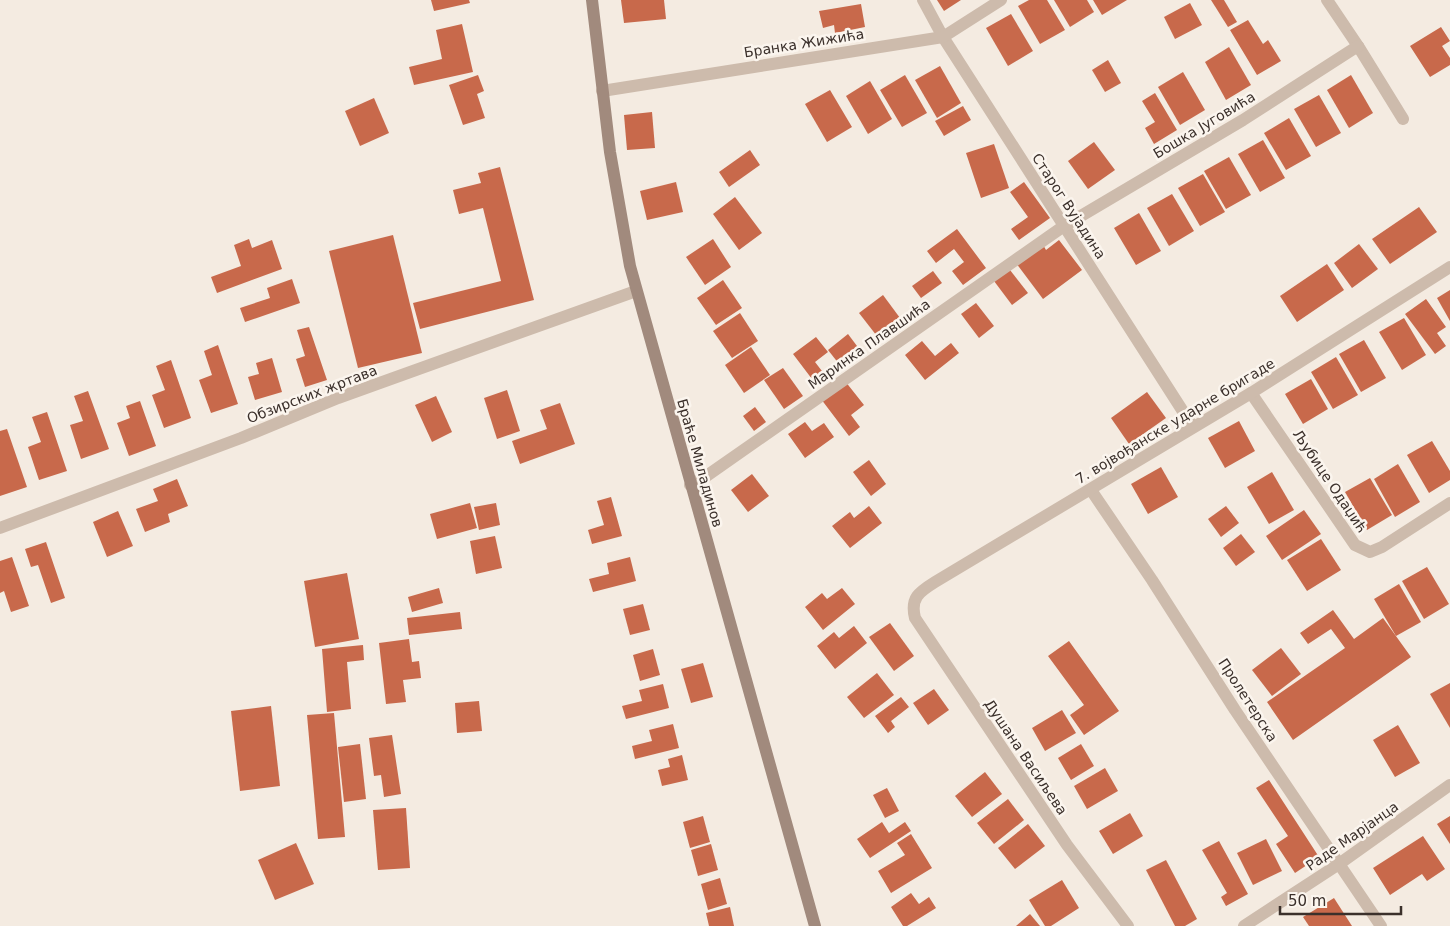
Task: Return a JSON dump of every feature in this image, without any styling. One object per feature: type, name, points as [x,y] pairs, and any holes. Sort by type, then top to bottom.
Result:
[{"type":"main road","name":"Браће Миладинов","points":[[592,0],[602,91],[617,196],[624,239],[636,291],[815,926]]},
{"type":"street","name":"Старог Вујадина","points":[[923,0],[943,37],[1193,427]]},
{"type":"street","name":"Бранка Жижића","points":[[602,91],[943,37],[1001,0]]},
{"type":"street","points":[[1327,0],[1358,46],[1402,119]]},
{"type":"street","name":"Бошка Југовића","points":[[1064,226],[1243,120],[1358,46]]},
{"type":"street","name":"Маринка Плавшића","points":[[690,485],[705,477],[1064,226]]},
{"type":"street","name":"7. војвођанске ударне бригаде","points":[[915,598],[925,588],[1252,393],[1450,266]]},
{"type":"street","name":"Обзирских жртава","points":[[0,528],[241,438],[338,398],[636,291]]},
{"type":"street","name":"Љубице Одаџић","points":[[1252,393],[1355,545],[1362,549],[1370,552],[1382,547],[1450,502]]},
{"type":"street","name":"Пролетерска","points":[[1091,490],[1152,580],[1235,710],[1381,926]]},
{"type":"street","name":"Душана Васиљева","points":[[915,598],[912,607],[915,618],[1067,846],[1128,926]]},
{"type":"street","name":"Раде Марјанца","points":[[1244,926],[1339,864],[1450,785]]},
{"type":"building","points":[[431,0],[469,0],[470,3],[434,11]]},
{"type":"building","points":[[621,0],[664,0],[666,19],[624,23]]},
{"type":"building","points":[[937,0],[961,0],[944,11]]},
{"type":"building","points":[[1029,0],[1047,0],[1065,30],[1040,44],[1018,6]]},
{"type":"building","points":[[1054,0],[1087,0],[1094,12],[1070,27]]},
{"type":"building","points":[[1093,0],[1127,0],[1102,15]]},
{"type":"building","points":[[1211,0],[1224,0],[1237,22],[1228,27]]},
{"type":"building","points":[[1190,3],[1202,25],[1175,39],[1164,17]]},
{"type":"building","points":[[861,4],[865,27],[835,33],[834,25],[823,28],[819,11]]},
{"type":"building","points":[[1011,14],[1033,51],[1008,66],[986,28]]},
{"type":"building","points":[[1248,20],[1263,44],[1268,40],[1281,61],[1257,75],[1230,30]]},
{"type":"building","points":[[462,24],[473,72],[414,85],[409,67],[442,59],[436,30]]},
{"type":"building","points":[[1441,27],[1450,41],[1442,46],[1450,58],[1450,65],[1430,77],[1410,46]]},
{"type":"building","points":[[1229,47],[1251,85],[1226,100],[1205,62]]},
{"type":"building","points":[[1108,60],[1121,83],[1105,92],[1092,70]]},
{"type":"building","points":[[940,66],[961,103],[937,118],[915,80]]},
{"type":"building","points":[[1183,72],[1205,110],[1180,125],[1158,87]]},
{"type":"building","points":[[478,75],[484,91],[477,94],[485,118],[463,125],[449,85]]},
{"type":"building","points":[[905,75],[927,113],[902,127],[880,90]]},
{"type":"building","points":[[1351,75],[1373,113],[1349,128],[1327,90]]},
{"type":"building","points":[[870,81],[892,119],[868,134],[846,96]]},
{"type":"building","points":[[830,90],[852,127],[827,142],[805,104]]},
{"type":"building","points":[[1155,93],[1177,130],[1154,144],[1145,128],[1155,122],[1142,101]]},
{"type":"building","points":[[1319,95],[1341,133],[1316,147],[1294,109]]},
{"type":"building","points":[[374,98],[389,133],[360,146],[345,111]]},
{"type":"building","points":[[963,106],[971,120],[944,136],[935,121]]},
{"type":"building","points":[[652,112],[655,148],[627,150],[624,115]]},
{"type":"building","points":[[1289,118],[1311,156],[1286,170],[1264,133]]},
{"type":"building","points":[[1263,140],[1285,178],[1260,192],[1238,154]]},
{"type":"building","points":[[1094,142],[1115,170],[1088,189],[1068,161]]},
{"type":"building","points":[[994,144],[1009,188],[981,198],[966,153]]},
{"type":"building","points":[[750,150],[760,165],[729,187],[719,172]]},
{"type":"building","points":[[1229,157],[1251,195],[1226,209],[1204,171]]},
{"type":"building","points":[[500,167],[534,300],[420,329],[413,303],[501,281],[483,208],[459,214],[453,190],[481,183],[478,173]]},
{"type":"building","points":[[1203,174],[1225,212],[1200,226],[1178,188]]},
{"type":"building","points":[[676,182],[683,212],[647,220],[640,191]]},
{"type":"building","points":[[1024,182],[1050,218],[1019,240],[1011,229],[1028,217],[1010,192]]},
{"type":"building","points":[[1172,194],[1194,231],[1169,246],[1147,208]]},
{"type":"building","points":[[735,197],[762,233],[739,250],[713,214]]},
{"type":"building","points":[[1419,207],[1437,232],[1390,264],[1372,239]]},
{"type":"building","points":[[1139,213],[1161,251],[1136,265],[1114,228]]},
{"type":"building","points":[[957,229],[986,268],[963,285],[952,271],[964,262],[954,249],[936,263],[927,251]]},
{"type":"building","points":[[393,235],[422,353],[358,368],[329,251]]},
{"type":"building","points":[[249,239],[252,248],[272,240],[282,269],[217,293],[211,277],[241,266],[234,245]]},
{"type":"building","points":[[713,239],[731,267],[705,285],[686,257]]},
{"type":"building","points":[[1059,240],[1082,270],[1043,299],[1016,263],[1042,243],[1046,250]]},
{"type":"building","points":[[1359,244],[1378,269],[1352,288],[1334,263]]},
{"type":"building","points":[[1327,264],[1344,290],[1297,322],[1280,296]]},
{"type":"building","points":[[1010,270],[1028,293],[1012,305],[994,281]]},
{"type":"building","points":[[933,271],[942,283],[921,298],[912,286]]},
{"type":"building","points":[[292,279],[300,303],[245,322],[240,308],[270,298],[267,288]]},
{"type":"building","points":[[723,280],[742,308],[716,325],[697,298]]},
{"type":"building","points":[[1450,290],[1450,321],[1437,298]]},
{"type":"building","points":[[883,295],[903,322],[880,340],[859,313]]},
{"type":"building","points":[[1426,299],[1446,327],[1437,333],[1446,346],[1435,354],[1405,314]]},
{"type":"building","points":[[976,303],[994,326],[979,338],[961,314]]},
{"type":"building","points":[[740,313],[758,341],[732,358],[713,331]]},
{"type":"building","points":[[1404,318],[1426,355],[1402,370],[1379,332]]},
{"type":"building","points":[[309,327],[327,380],[305,387],[296,359],[305,356],[297,330]]},
{"type":"building","points":[[848,334],[863,354],[843,369],[828,350]]},
{"type":"building","points":[[816,337],[828,352],[815,362],[825,375],[815,383],[793,354]]},
{"type":"building","points":[[1364,340],[1386,378],[1361,392],[1339,354]]},
{"type":"building","points":[[922,341],[935,356],[951,343],[959,353],[925,380],[905,355]]},
{"type":"building","points":[[218,345],[238,404],[211,413],[199,380],[212,375],[204,351]]},
{"type":"building","points":[[751,347],[770,375],[744,393],[725,365]]},
{"type":"building","points":[[1336,357],[1358,395],[1333,409],[1311,372]]},
{"type":"building","points":[[272,358],[282,392],[255,400],[248,377],[259,374],[256,363]]},
{"type":"building","points":[[171,360],[191,418],[164,428],[152,395],[165,390],[156,366]]},
{"type":"building","points":[[783,368],[803,396],[784,409],[764,380]]},
{"type":"building","points":[[1311,379],[1328,409],[1303,424],[1285,394]]},
{"type":"building","points":[[845,381],[864,405],[851,415],[860,427],[849,436],[821,399]]},
{"type":"building","points":[[507,390],[520,431],[497,439],[484,398]]},
{"type":"building","points":[[88,391],[109,449],[81,459],[70,425],[83,421],[74,396]]},
{"type":"building","points":[[1147,392],[1166,418],[1129,444],[1111,418]]},
{"type":"building","points":[[436,396],[452,432],[432,442],[415,405]]},
{"type":"building","points":[[140,401],[156,446],[129,456],[117,423],[130,418],[126,406]]},
{"type":"building","points":[[560,403],[575,444],[520,464],[512,441],[547,429],[540,410]]},
{"type":"building","points":[[755,407],[766,422],[754,431],[743,416]]},
{"type":"building","points":[[47,412],[67,471],[39,480],[28,447],[41,442],[32,417]]},
{"type":"building","points":[[1239,421],[1255,451],[1225,468],[1208,438]]},
{"type":"building","points":[[805,422],[812,431],[824,423],[834,437],[805,458],[788,434]]},
{"type":"building","points":[[7,429],[27,487],[0,496],[0,431]]},
{"type":"building","points":[[1432,441],[1450,471],[1450,480],[1429,493],[1407,455]]},
{"type":"building","points":[[869,460],[886,484],[871,496],[853,472]]},
{"type":"building","points":[[1398,464],[1420,502],[1395,517],[1374,479]]},
{"type":"building","points":[[1161,467],[1178,497],[1148,514],[1131,484]]},
{"type":"building","points":[[1272,472],[1294,510],[1269,524],[1247,487]]},
{"type":"building","points":[[752,474],[769,496],[748,512],[731,490]]},
{"type":"building","points":[[1370,478],[1392,515],[1367,530],[1345,492]]},
{"type":"building","points":[[177,479],[188,506],[168,514],[170,522],[145,532],[136,509],[158,501],[153,489]]},
{"type":"building","points":[[611,497],[622,536],[592,544],[588,530],[604,525],[597,501]]},
{"type":"building","points":[[470,503],[477,528],[437,539],[430,514]]},
{"type":"building","points":[[496,503],[500,525],[479,530],[474,507]]},
{"type":"building","points":[[869,506],[882,523],[850,548],[832,526],[850,512],[854,518]]},
{"type":"building","points":[[1226,506],[1239,523],[1221,537],[1208,519]]},
{"type":"building","points":[[1304,510],[1321,534],[1282,560],[1266,536]]},
{"type":"building","points":[[118,511],[133,546],[107,557],[93,522]]},
{"type":"building","points":[[1241,534],[1255,552],[1236,566],[1223,548]]},
{"type":"building","points":[[495,536],[502,568],[476,574],[470,541]]},
{"type":"building","points":[[1321,539],[1341,570],[1307,591],[1287,560]]},
{"type":"building","points":[[46,542],[65,598],[51,603],[38,565],[31,567],[25,549]]},
{"type":"building","points":[[12,557],[29,606],[11,612],[4,591],[0,593],[0,561]]},
{"type":"building","points":[[630,557],[636,581],[593,592],[589,579],[609,574],[607,563]]},
{"type":"building","points":[[1427,567],[1449,604],[1424,619],[1402,581]]},
{"type":"building","points":[[347,573],[359,639],[315,647],[304,581]]},
{"type":"building","points":[[1399,584],[1421,622],[1396,636],[1374,599]]},
{"type":"building","points":[[439,588],[443,603],[412,612],[408,597]]},
{"type":"building","points":[[842,588],[855,604],[823,630],[805,607],[822,593],[827,599]]},
{"type":"building","points":[[643,604],[650,630],[630,635],[623,609]]},
{"type":"building","points":[[1333,610],[1354,639],[1383,618],[1411,657],[1293,740],[1267,702],[1345,648],[1331,629],[1308,644],[1300,633]]},
{"type":"building","points":[[460,612],[462,629],[409,635],[407,618]]},
{"type":"building","points":[[890,623],[914,656],[894,671],[869,637]]},
{"type":"building","points":[[854,626],[867,643],[835,669],[817,646],[834,632],[839,638]]},
{"type":"building","points":[[409,639],[412,662],[419,661],[421,678],[403,680],[406,702],[386,704],[379,643]]},
{"type":"building","points":[[1069,641],[1119,711],[1084,735],[1070,715],[1084,705],[1048,656]]},
{"type":"building","points":[[363,645],[364,660],[347,662],[351,709],[327,712],[322,649]]},
{"type":"building","points":[[1281,648],[1301,674],[1272,696],[1252,670]]},
{"type":"building","points":[[653,649],[660,675],[640,681],[633,655]]},
{"type":"building","points":[[703,663],[713,697],[691,703],[681,669]]},
{"type":"building","points":[[877,673],[894,695],[864,718],[847,697]]},
{"type":"building","points":[[1450,683],[1450,728],[1430,694]]},
{"type":"building","points":[[663,684],[669,708],[626,719],[622,706],[642,701],[639,690]]},
{"type":"building","points":[[934,689],[949,710],[928,725],[913,703]]},
{"type":"building","points":[[901,697],[909,707],[891,721],[895,727],[888,733],[875,716]]},
{"type":"building","points":[[479,701],[482,731],[457,733],[455,703]]},
{"type":"building","points":[[271,706],[280,786],[240,791],[231,711]]},
{"type":"building","points":[[1062,710],[1076,733],[1045,751],[1032,728]]},
{"type":"building","points":[[334,713],[345,837],[318,839],[307,715]]},
{"type":"building","points":[[673,724],[679,748],[635,759],[632,746],[652,741],[649,730]]},
{"type":"building","points":[[1398,725],[1420,763],[1395,777],[1373,740]]},
{"type":"building","points":[[392,735],[401,794],[384,797],[381,775],[374,776],[369,738]]},
{"type":"building","points":[[360,744],[366,799],[344,802],[338,747]]},
{"type":"building","points":[[1081,744],[1094,766],[1071,780],[1058,758]]},
{"type":"building","points":[[682,755],[688,780],[662,786],[658,770],[670,767],[668,759]]},
{"type":"building","points":[[1105,768],[1118,791],[1087,809],[1074,786]]},
{"type":"building","points":[[985,772],[1002,794],[972,817],[955,796]]},
{"type":"building","points":[[1269,780],[1319,857],[1295,873],[1276,844],[1288,836],[1256,788]]},
{"type":"building","points":[[887,788],[899,811],[885,818],[873,795]]},
{"type":"building","points":[[1008,799],[1024,820],[994,844],[977,823]]},
{"type":"building","points":[[406,808],[410,868],[378,870],[373,810]]},
{"type":"building","points":[[1130,813],[1143,836],[1113,854],[1099,831]]},
{"type":"building","points":[[703,816],[710,842],[690,848],[683,822]]},
{"type":"building","points":[[1450,816],[1450,844],[1437,824]]},
{"type":"building","points":[[882,822],[889,833],[905,822],[911,831],[870,858],[857,839]]},
{"type":"building","points":[[1028,824],[1045,846],[1015,869],[998,848]]},
{"type":"building","points":[[911,834],[932,868],[891,893],[878,871],[905,855],[897,843]]},
{"type":"building","points":[[1423,836],[1445,869],[1427,881],[1422,874],[1390,895],[1373,868]]},
{"type":"building","points":[[1266,839],[1282,871],[1253,885],[1237,853]]},
{"type":"building","points":[[1219,841],[1248,894],[1226,906],[1221,897],[1227,893],[1202,850]]},
{"type":"building","points":[[296,843],[314,884],[275,900],[258,860]]},
{"type":"building","points":[[711,844],[718,870],[698,876],[691,850]]},
{"type":"building","points":[[1166,860],[1197,919],[1185,926],[1175,926],[1146,870]]},
{"type":"building","points":[[720,878],[727,904],[708,910],[701,884]]},
{"type":"building","points":[[1062,880],[1079,908],[1051,926],[1045,926],[1029,900]]},
{"type":"building","points":[[911,893],[919,904],[929,897],[936,908],[907,926],[903,926],[891,907]]},
{"type":"building","points":[[1334,898],[1352,926],[1309,926],[1303,917]]},
{"type":"building","points":[[730,907],[734,926],[709,926],[706,913]]},
{"type":"building","points":[[1030,914],[1040,926],[1016,926]]}]
